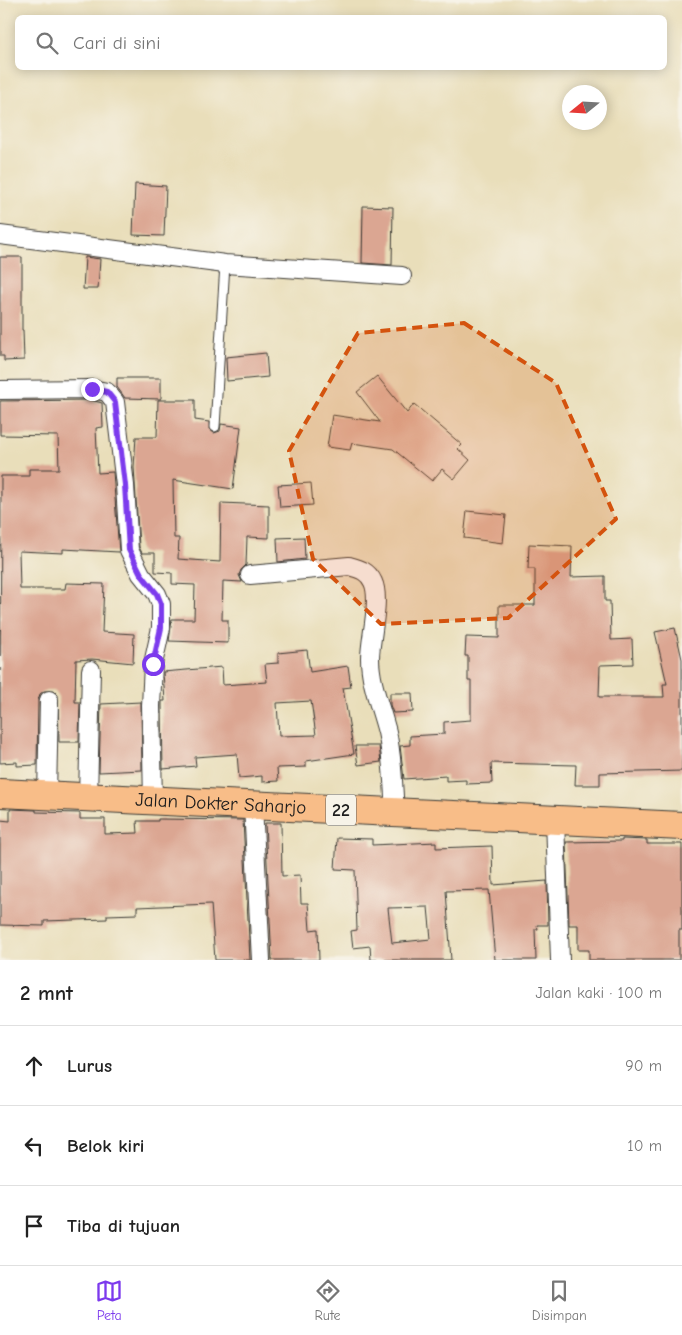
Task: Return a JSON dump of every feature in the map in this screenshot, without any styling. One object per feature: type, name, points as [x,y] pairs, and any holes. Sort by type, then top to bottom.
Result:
[{"type":"highway","name":"Jalan Dokter Saharjo","points":[[0,793],[682,826]]},
{"type":"street","points":[[0,235],[225,264],[402,276]]},
{"type":"street","points":[[0,390],[92,389],[107,392],[115,402],[125,485],[129,550],[141,574],[157,594],[161,604],[161,628],[153,664],[151,706],[153,801]]},
{"type":"street","points":[[250,575],[349,566],[364,570],[373,582],[376,595],[370,659],[373,680],[387,732],[391,756],[395,812]]},
{"type":"street","points":[[88,798],[91,670]]},
{"type":"street","points":[[47,796],[49,700]]},
{"type":"street","points":[[253,806],[261,960]]},
{"type":"street","points":[[555,820],[560,960]]},
{"type":"lane","points":[[215,427],[225,264]]},
{"type":"highlighted area","points":[[464,323],[556,383],[616,519],[508,618],[381,624],[313,559],[289,451],[358,333]]},
{"type":"building","points":[[135,184],[166,186],[164,236],[133,235]]},
{"type":"building","points":[[363,206],[393,207],[392,265],[362,263]]},
{"type":"building","points":[[0,257],[22,257],[24,360],[4,361],[4,356],[0,356]]},
{"type":"building","points":[[85,257],[100,259],[98,289],[83,289]]},
{"type":"building","points":[[266,353],[268,377],[227,381],[226,357]]},
{"type":"building","points":[[377,376],[407,413],[414,404],[462,445],[458,449],[470,460],[454,479],[442,469],[432,481],[393,449],[352,443],[350,450],[327,447],[332,415],[380,422],[357,392]]},
{"type":"building","points":[[117,378],[161,378],[161,399],[125,398],[117,387]]},
{"type":"building","points":[[91,400],[102,403],[103,427],[96,428],[98,473],[113,472],[119,552],[63,549],[63,553],[19,551],[20,589],[65,589],[66,583],[104,584],[102,632],[134,634],[133,663],[92,659],[76,660],[75,702],[80,702],[79,742],[59,742],[58,695],[54,691],[44,691],[40,694],[38,700],[37,765],[17,766],[17,762],[0,763],[1,476],[29,476],[29,469],[59,469],[58,436],[0,435],[0,401]]},
{"type":"building","points":[[158,400],[195,400],[195,420],[209,422],[209,429],[214,433],[220,431],[221,424],[241,427],[233,489],[173,480],[174,538],[179,538],[178,559],[220,562],[221,503],[269,505],[269,538],[247,537],[246,565],[239,575],[242,582],[223,581],[222,620],[228,620],[228,643],[169,641],[172,619],[194,619],[195,585],[172,584],[172,573],[155,572],[155,553],[142,553],[139,547],[134,467],[136,437],[157,437]]},
{"type":"building","points":[[311,483],[313,505],[280,507],[278,485]]},
{"type":"building","points":[[467,511],[506,515],[503,543],[464,538]]},
{"type":"building","points":[[304,537],[305,559],[278,562],[277,538]]},
{"type":"building","points":[[529,544],[572,546],[571,577],[605,576],[605,601],[610,601],[611,640],[632,639],[633,664],[600,665],[599,697],[664,697],[663,684],[667,684],[655,632],[675,628],[682,659],[682,771],[600,773],[600,785],[575,785],[576,765],[491,763],[492,783],[466,784],[466,780],[446,781],[446,776],[404,779],[400,746],[410,745],[410,736],[444,734],[444,722],[471,720],[471,681],[468,681],[468,656],[465,656],[466,637],[499,638],[499,605],[535,605],[535,569],[528,569]]},
{"type":"building","points":[[307,650],[310,672],[348,666],[351,687],[343,688],[354,754],[306,761],[306,767],[277,768],[278,781],[262,782],[262,776],[239,778],[237,754],[195,757],[196,766],[163,769],[162,701],[165,701],[163,672],[222,667],[223,685],[267,682],[265,664],[278,663],[278,653]],"holes":[[[311,701],[316,735],[279,736],[277,703]]]},
{"type":"building","points":[[390,693],[412,693],[413,712],[393,713],[390,705]]},
{"type":"building","points":[[141,702],[142,770],[99,772],[101,704]]},
{"type":"building","points":[[355,746],[379,746],[381,762],[358,765]]},
{"type":"building","points":[[10,809],[36,810],[36,812],[80,813],[80,819],[105,819],[105,834],[138,833],[137,821],[158,821],[158,819],[243,820],[250,960],[215,960],[211,904],[137,907],[137,914],[107,915],[107,919],[44,921],[44,926],[0,925],[0,820],[10,821]]},
{"type":"building","points":[[265,823],[281,823],[282,876],[300,875],[301,903],[308,903],[310,930],[318,929],[319,960],[272,960]]},
{"type":"building","points":[[337,838],[372,839],[372,845],[436,842],[436,848],[492,846],[493,885],[547,881],[548,925],[537,925],[538,929],[535,929],[536,960],[495,960],[489,890],[446,891],[451,960],[371,960],[370,946],[353,948],[351,931],[357,930],[355,870],[335,869]],"holes":[[[428,907],[431,939],[392,943],[388,908]]]},
{"type":"building","points":[[622,839],[647,840],[647,844],[682,844],[682,930],[679,930],[679,960],[589,960],[589,950],[578,950],[578,925],[569,925],[566,842],[622,841]]},
{"type":"route","points":[[92,389],[107,392],[115,402],[125,485],[129,550],[141,574],[157,594],[161,604],[161,628],[153,664]]}]
